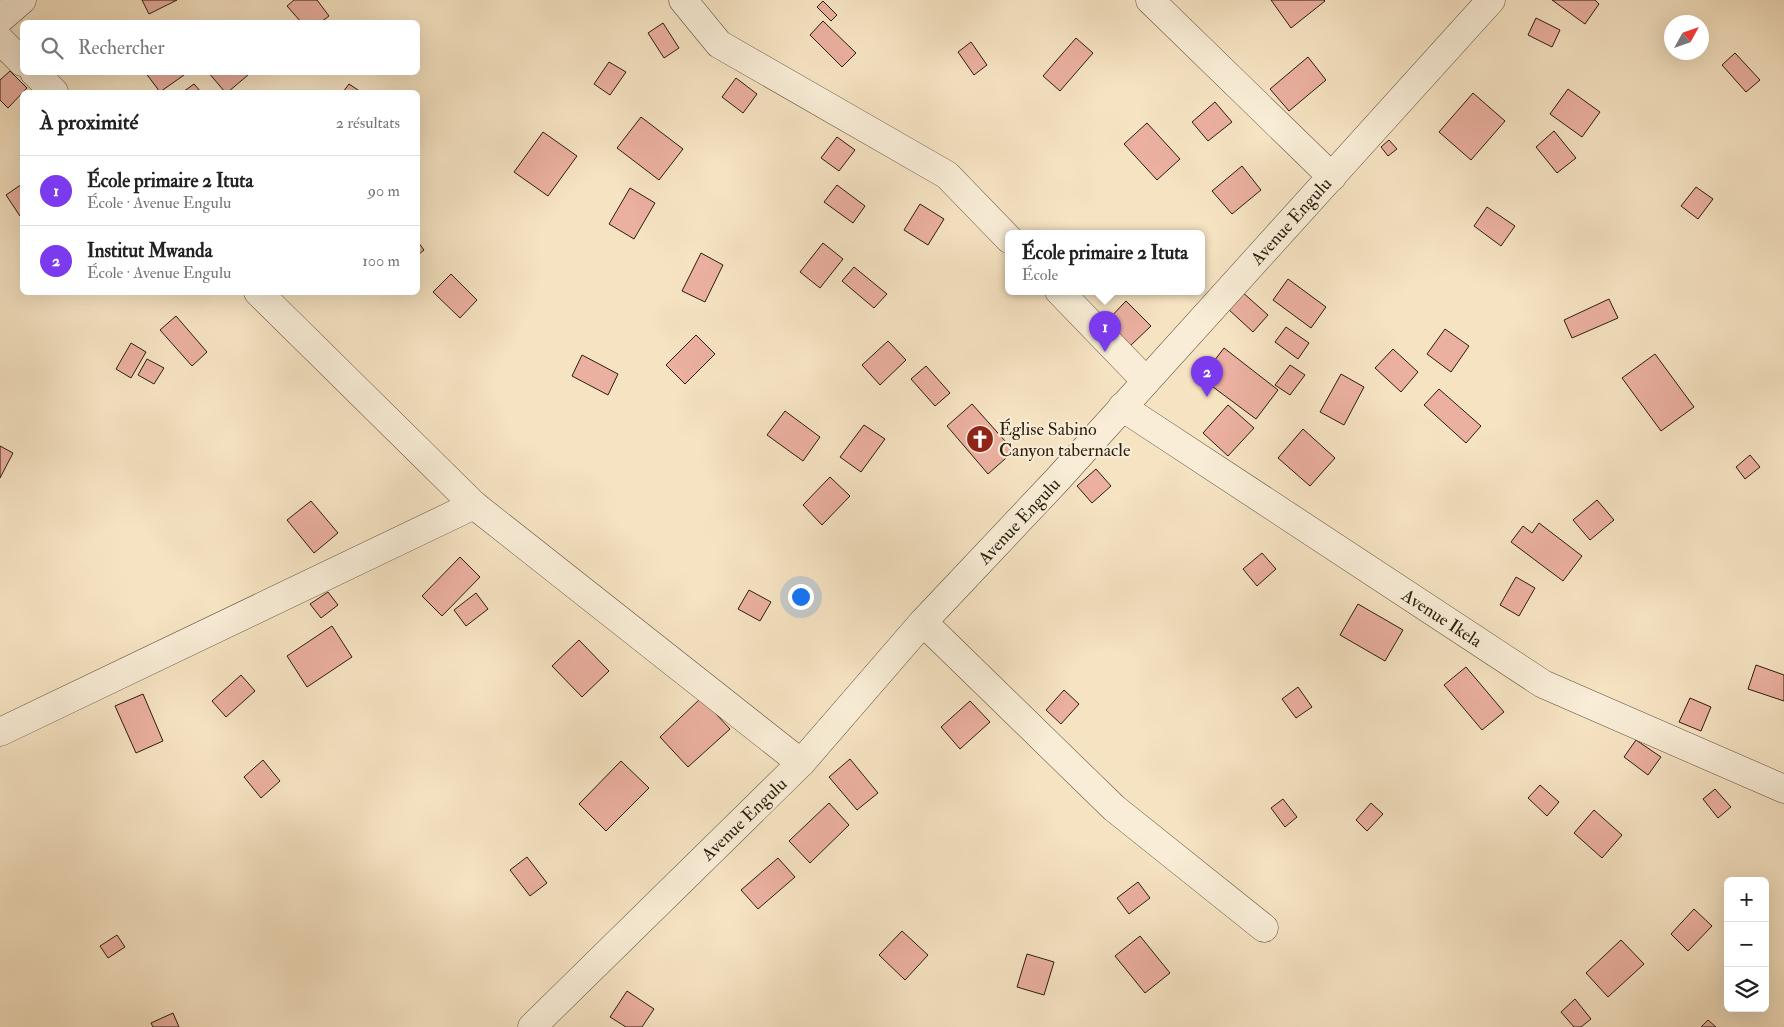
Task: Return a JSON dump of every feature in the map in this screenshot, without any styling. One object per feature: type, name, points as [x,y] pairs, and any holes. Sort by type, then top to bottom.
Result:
[{"type":"street","points":[[0,18],[22,0]]},
{"type":"street","points":[[683,0],[719,44],[947,175],[1005,235]]},
{"type":"street","points":[[1150,0],[1332,177]]},
{"type":"street","name":"Avenue Engulu","points":[[532,1027],[801,763],[923,622],[1332,177],[1478,5]]},
{"type":"street","points":[[0,40],[20,60]]},
{"type":"street","points":[[37,75],[52,90]]},
{"type":"street","points":[[261,295],[474,505],[801,763]]},
{"type":"street","points":[[1063,295],[1146,381]]},
{"type":"street","name":"Avenue Ikela","points":[[1122,407],[1543,684],[1784,788]]},
{"type":"street","points":[[0,732],[474,505]]},
{"type":"street","points":[[923,622],[1114,808],[1264,928]]},
{"type":"building","points":[[142,0],[177,0],[149,14]]},
{"type":"building","points":[[294,0],[317,0],[329,16],[324,20],[299,20],[287,6]]},
{"type":"building","points":[[1271,0],[1324,0],[1325,1],[1291,28]]},
{"type":"building","points":[[1552,0],[1595,0],[1599,4],[1585,24]]},
{"type":"building","points":[[823,1],[837,15],[831,21],[817,7]]},
{"type":"building","points":[[1536,18],[1560,30],[1552,47],[1528,35]]},
{"type":"building","points":[[823,21],[856,53],[842,67],[810,35]]},
{"type":"building","points":[[663,23],[679,48],[664,58],[648,33]]},
{"type":"building","points":[[1076,38],[1093,53],[1060,91],[1043,76]]},
{"type":"building","points":[[971,42],[987,65],[974,75],[958,52]]},
{"type":"building","points":[[1735,53],[1760,80],[1746,92],[1722,65]]},
{"type":"building","points":[[1308,57],[1326,80],[1289,111],[1270,89]]},
{"type":"building","points":[[609,62],[626,72],[610,95],[594,84]]},
{"type":"building","points":[[10,71],[27,88],[20,90],[20,95],[8,108],[0,100],[0,80]]},
{"type":"building","points":[[147,75],[184,75],[163,90],[158,90]]},
{"type":"building","points":[[211,75],[248,75],[230,90],[223,90]]},
{"type":"building","points":[[736,78],[757,94],[743,113],[722,97]]},
{"type":"building","points":[[194,84],[199,90],[186,90]]},
{"type":"building","points":[[349,84],[358,90],[344,90]]},
{"type":"building","points":[[1568,89],[1600,112],[1582,137],[1550,114]]},
{"type":"building","points":[[1473,93],[1505,121],[1471,160],[1439,132]]},
{"type":"building","points":[[1215,102],[1232,122],[1208,141],[1192,122]]},
{"type":"building","points":[[641,117],[683,149],[659,180],[617,148]]},
{"type":"building","points":[[1147,123],[1180,159],[1157,180],[1124,144]]},
{"type":"building","points":[[1554,131],[1576,158],[1557,173],[1536,147]]},
{"type":"building","points":[[543,132],[577,156],[548,196],[514,172]]},
{"type":"building","points":[[837,137],[855,150],[839,171],[821,158]]},
{"type":"building","points":[[1389,140],[1397,149],[1388,156],[1381,147]]},
{"type":"building","points":[[1242,166],[1261,190],[1232,214],[1212,191]]},
{"type":"building","points":[[20,185],[20,216],[6,195]]},
{"type":"building","points":[[837,185],[865,206],[853,223],[824,202]]},
{"type":"building","points":[[1696,187],[1713,199],[1698,219],[1681,206]]},
{"type":"building","points":[[630,188],[655,203],[634,239],[609,224]]},
{"type":"building","points":[[920,204],[944,219],[928,245],[904,230]]},
{"type":"building","points":[[1487,207],[1515,226],[1501,246],[1474,226]]},
{"type":"building","points":[[823,243],[843,259],[820,288],[800,272]]},
{"type":"building","points":[[420,245],[424,250],[420,253]]},
{"type":"building","points":[[701,253],[723,265],[705,302],[682,291]]},
{"type":"building","points":[[854,267],[887,294],[874,308],[842,281]]},
{"type":"building","points":[[451,274],[477,300],[460,318],[433,292]]},
{"type":"building","points":[[1288,279],[1326,307],[1311,328],[1273,300]]},
{"type":"building","points":[[1241,291],[1268,315],[1253,332],[1227,308]]},
{"type":"building","points":[[1609,299],[1618,318],[1572,338],[1564,320]]},
{"type":"building","points":[[1126,301],[1151,326],[1130,346],[1106,322]]},
{"type":"building","points":[[176,316],[207,352],[192,366],[160,330]]},
{"type":"building","points":[[1286,327],[1309,343],[1298,359],[1275,342]]},
{"type":"building","points":[[1445,329],[1469,346],[1451,372],[1427,354]]},
{"type":"building","points":[[696,335],[715,354],[685,384],[666,365]]},
{"type":"building","points":[[888,341],[906,360],[880,385],[862,365]]},
{"type":"building","points":[[131,343],[146,352],[131,378],[116,369]]},
{"type":"building","points":[[1224,348],[1278,390],[1256,419],[1201,378]]},
{"type":"building","points":[[1393,349],[1418,372],[1401,392],[1375,368]]},
{"type":"building","points":[[1655,354],[1694,407],[1661,431],[1622,378]]},
{"type":"building","points":[[582,355],[618,374],[608,395],[572,376]]},
{"type":"building","points":[[147,359],[164,368],[154,384],[138,375]]},
{"type":"building","points":[[1290,365],[1305,375],[1290,395],[1275,385]]},
{"type":"building","points":[[926,366],[950,393],[935,406],[911,379]]},
{"type":"building","points":[[1341,374],[1364,387],[1344,425],[1320,412]]},
{"type":"building","points":[[1439,389],[1481,426],[1466,443],[1424,405]]},
{"type":"building","name":"Église Sabino Canyon tabernacle","points":[[972,404],[1014,451],[988,474],[947,426]]},
{"type":"building","points":[[1228,405],[1254,428],[1228,456],[1203,433]]},
{"type":"building","points":[[785,411],[820,437],[803,461],[767,435]]},
{"type":"building","points":[[864,425],[885,439],[861,472],[840,457]]},
{"type":"building","points":[[1303,429],[1335,458],[1310,486],[1278,458]]},
{"type":"building","points":[[0,446],[13,453],[0,478]]},
{"type":"building","points":[[1750,455],[1760,467],[1745,479],[1736,467]]},
{"type":"building","points":[[1096,469],[1111,486],[1092,503],[1077,486]]},
{"type":"building","points":[[830,477],[850,496],[822,525],[803,505]]},
{"type":"building","points":[[1597,500],[1614,520],[1590,540],[1573,520]]},
{"type":"building","points":[[311,501],[338,533],[314,553],[287,520]]},
{"type":"building","points":[[1539,523],[1582,556],[1563,581],[1511,542],[1523,526],[1532,533]]},
{"type":"building","points":[[1262,553],[1276,569],[1257,586],[1243,569]]},
{"type":"building","points":[[460,557],[480,577],[442,616],[422,596]]},
{"type":"building","points":[[1516,577],[1535,588],[1519,616],[1500,605]]},
{"type":"building","points":[[749,590],[771,602],[760,621],[738,609]]},
{"type":"building","points":[[328,592],[338,605],[321,618],[310,604]]},
{"type":"building","points":[[476,593],[488,609],[466,626],[454,610]]},
{"type":"building","points":[[1358,604],[1403,630],[1385,661],[1340,635]]},
{"type":"building","points":[[332,626],[352,657],[307,687],[287,656]]},
{"type":"building","points":[[579,640],[609,671],[582,697],[552,666]]},
{"type":"building","points":[[1756,665],[1784,675],[1784,701],[1748,689]]},
{"type":"building","points":[[1466,667],[1504,712],[1482,730],[1444,685]]},
{"type":"building","points":[[241,675],[255,691],[226,717],[212,701]]},
{"type":"building","points":[[1298,687],[1312,707],[1296,718],[1282,699]]},
{"type":"building","points":[[1064,690],[1079,704],[1061,724],[1046,710]]},
{"type":"building","points":[[143,694],[163,741],[136,753],[115,706]]},
{"type":"building","points":[[701,698],[730,729],[688,767],[660,737]]},
{"type":"building","points":[[1690,698],[1711,707],[1701,731],[1679,722]]},
{"type":"building","points":[[970,701],[990,722],[960,749],[941,727]]},
{"type":"building","points":[[1636,740],[1661,757],[1648,775],[1624,757]]},
{"type":"building","points":[[850,759],[878,793],[857,810],[829,777]]},
{"type":"building","points":[[263,760],[280,781],[261,798],[244,777]]},
{"type":"building","points":[[621,761],[649,788],[606,831],[579,804]]},
{"type":"building","points":[[1540,785],[1559,802],[1547,816],[1528,798]]},
{"type":"building","points":[[1715,789],[1731,807],[1718,818],[1703,799]]},
{"type":"building","points":[[1283,799],[1297,817],[1285,827],[1271,808]]},
{"type":"building","points":[[829,803],[849,825],[810,863],[789,841]]},
{"type":"building","points":[[1371,803],[1383,814],[1367,831],[1356,820]]},
{"type":"building","points":[[1594,810],[1622,835],[1602,858],[1574,833]]},
{"type":"building","points":[[527,857],[547,883],[530,896],[510,870]]},
{"type":"building","points":[[778,858],[795,877],[758,909],[741,890]]},
{"type":"building","points":[[1138,882],[1150,898],[1129,914],[1117,898]]},
{"type":"building","points":[[1694,909],[1712,926],[1688,951],[1671,934]]},
{"type":"building","points":[[902,931],[928,955],[905,980],[879,955]]},
{"type":"building","points":[[117,935],[125,947],[108,958],[100,946]]},
{"type":"building","points":[[1140,936],[1170,973],[1145,993],[1115,956]]},
{"type":"building","points":[[1621,940],[1644,964],[1608,997],[1586,973]]},
{"type":"building","points":[[1027,954],[1054,962],[1044,995],[1017,987]]},
{"type":"building","points":[[627,991],[654,1009],[642,1027],[626,1027],[610,1017]]},
{"type":"building","points":[[1575,999],[1591,1019],[1581,1027],[1574,1027],[1561,1012]]},
{"type":"building","points":[[173,1013],[179,1027],[153,1027],[151,1023]]},
{"type":"building","points":[[1708,1020],[1716,1027],[1701,1027]]},
{"type":"place","name":"École primaire 2 Ituta","points":[[1105,352]]},
{"type":"place","name":"Institut Mwanda","points":[[1207,397]]},
{"type":"place","name":"Église Sabino Canyon tabernacle","points":[[980,439]]}]
